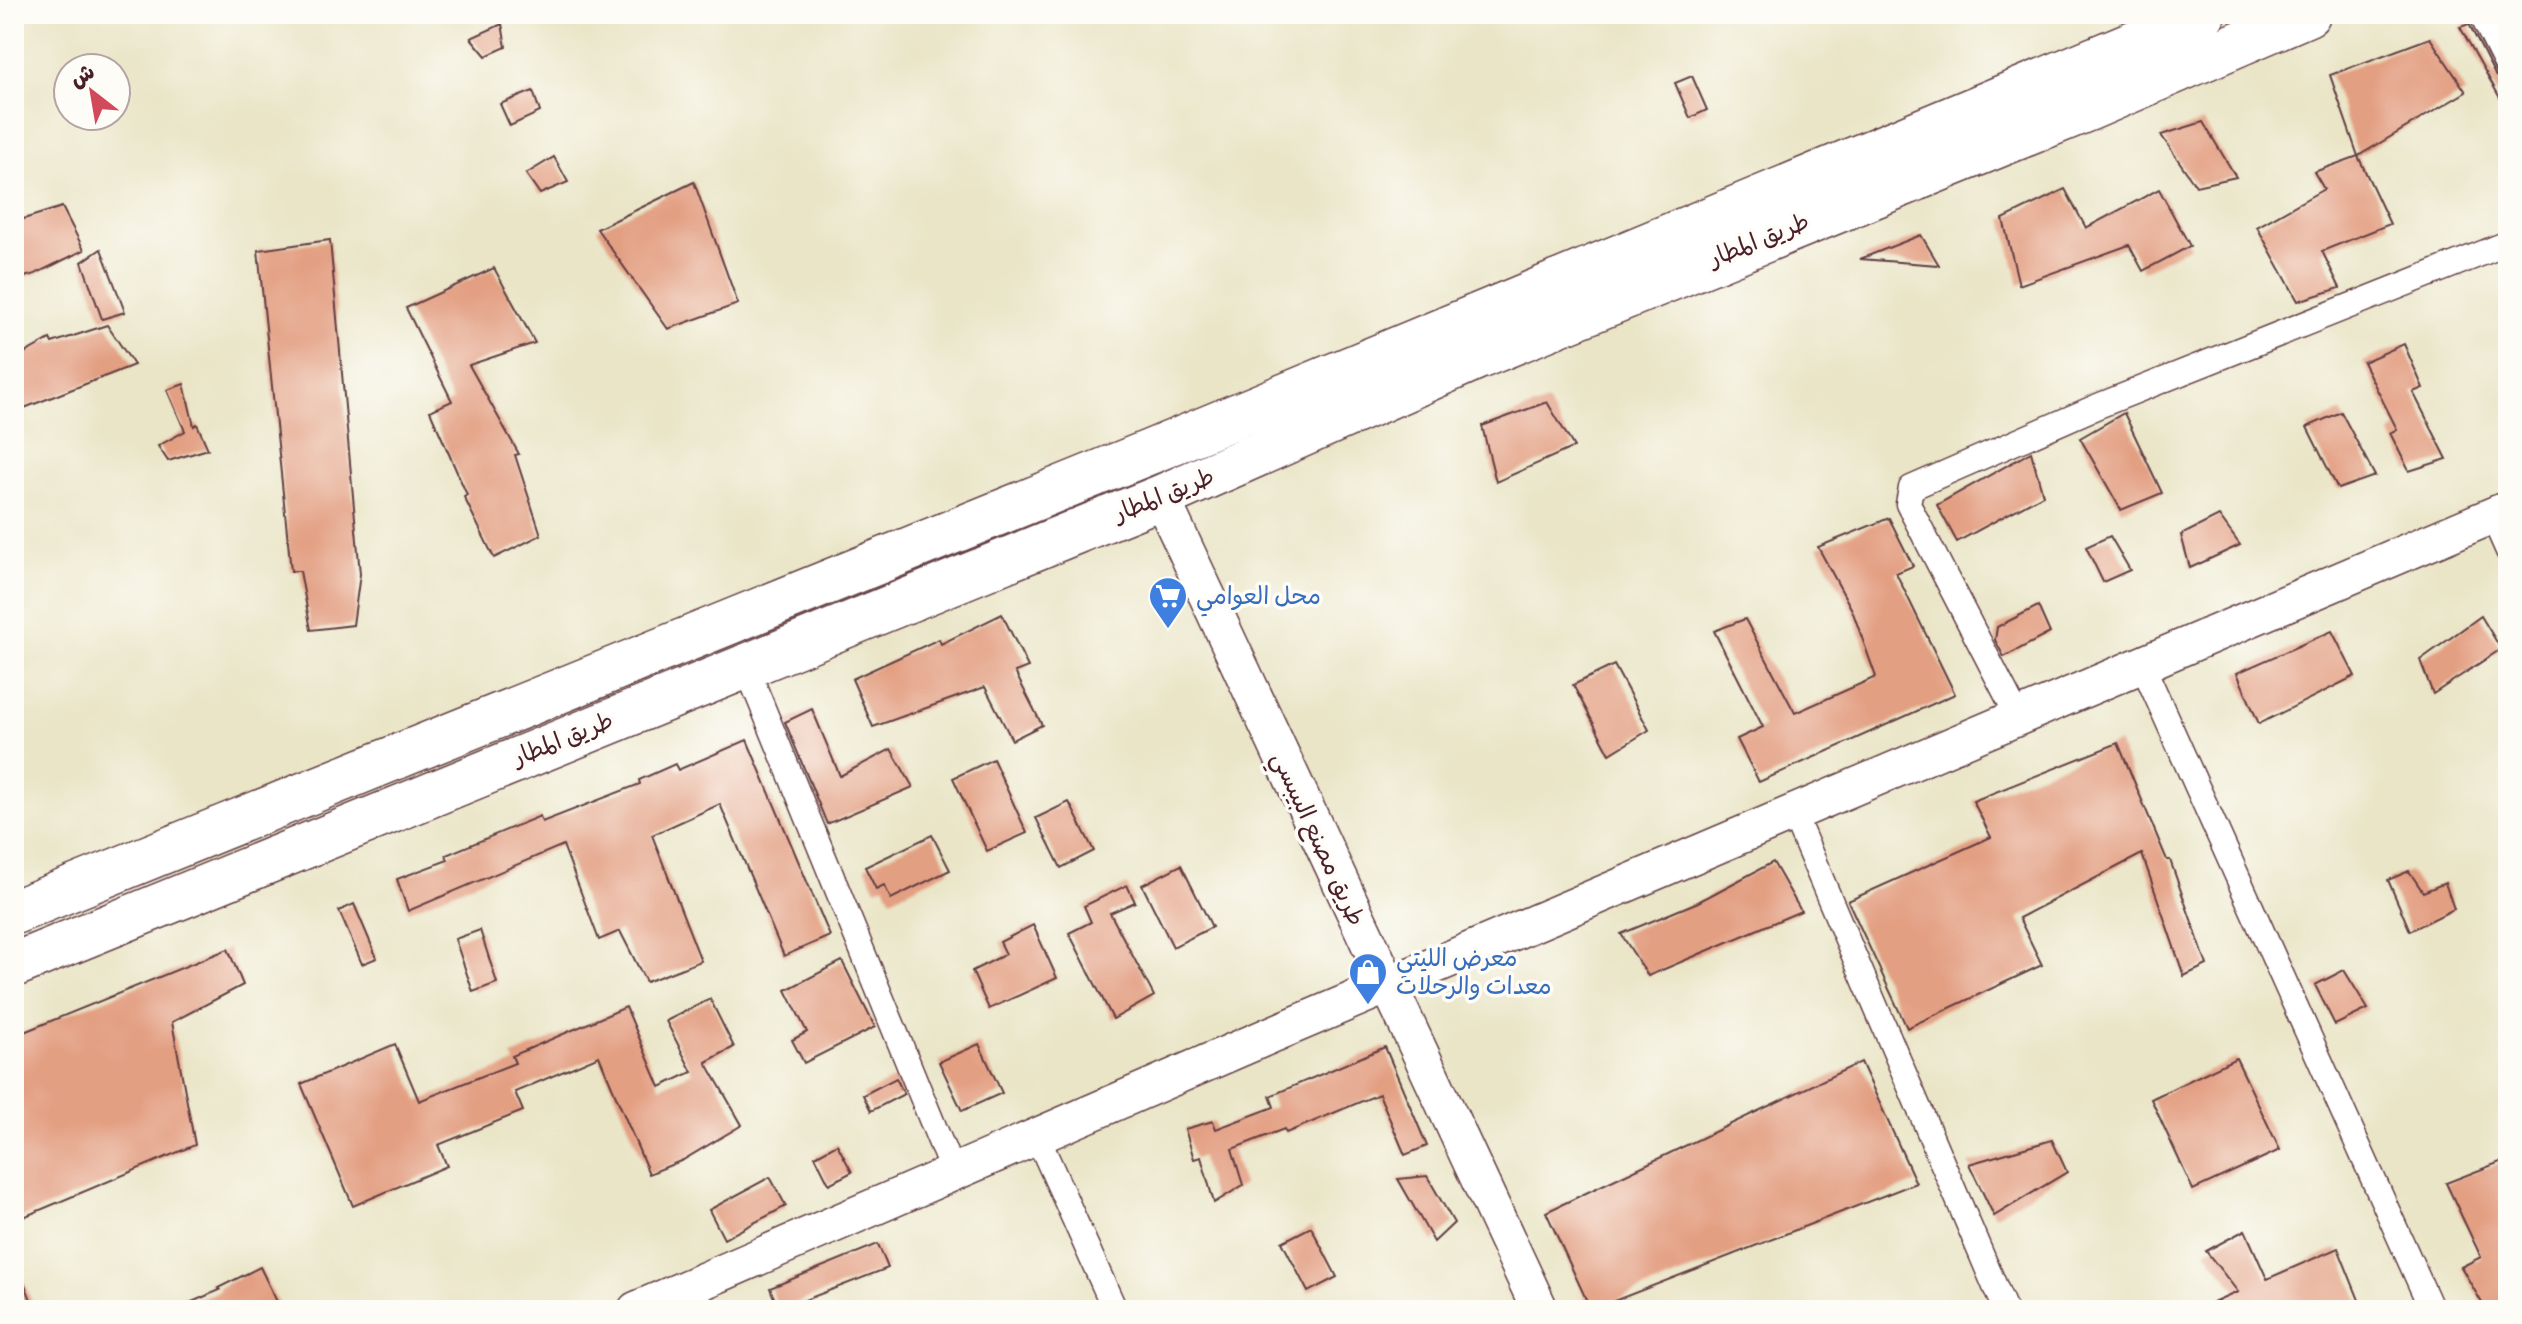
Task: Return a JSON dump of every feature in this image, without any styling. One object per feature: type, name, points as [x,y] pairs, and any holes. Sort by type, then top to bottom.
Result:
[{"type":"highway","name":"طريق المطار","points":[[14,912],[1152,451],[2203,14]]},
{"type":"highway","name":"طريق المطار","points":[[14,965],[745,664],[1161,497],[1550,326],[2090,108],[2308,14]]},
{"type":"highway","points":[[2068,70],[2090,108]]},
{"type":"street","points":[[2481,14],[2508,68]]},
{"type":"street","points":[[2019,719],[1908,504],[1911,488],[2098,406],[2508,243]]},
{"type":"street","name":"طريق مصنع البيبسي","points":[[1161,497],[1540,1310]]},
{"type":"street","points":[[636,1310],[694,1299],[953,1173],[1037,1136],[2500,512],[2508,551]]},
{"type":"street","points":[[745,664],[953,1173]]},
{"type":"street","points":[[2142,664],[2432,1310]]},
{"type":"street","points":[[1794,815],[2005,1310]]},
{"type":"street","points":[[1037,1136],[1115,1310]]},
{"type":"building","points":[[502,24],[506,47],[486,56],[471,38]]},
{"type":"building","points":[[2469,24],[2495,75],[2508,83],[2508,112],[2460,27]]},
{"type":"building","points":[[2430,38],[2466,92],[2358,156],[2330,75]]},
{"type":"building","points":[[1692,76],[1707,110],[1690,118],[1675,83]]},
{"type":"building","points":[[533,91],[540,112],[510,126],[500,104]]},
{"type":"building","points":[[2203,122],[2236,177],[2196,186],[2161,135]]},
{"type":"building","points":[[2358,156],[2390,224],[2322,251],[2340,288],[2298,301],[2257,227],[2324,189],[2314,172]]},
{"type":"building","points":[[554,157],[568,182],[540,194],[526,174]]},
{"type":"building","points":[[694,182],[738,304],[668,329],[597,229]]},
{"type":"building","points":[[2065,189],[2086,228],[2159,189],[2190,246],[2143,271],[2129,245],[2019,285],[2003,219]]},
{"type":"building","points":[[62,207],[84,250],[35,274],[14,280],[14,222]]},
{"type":"building","points":[[1921,235],[1939,265],[1860,259]]},
{"type":"building","points":[[330,240],[360,574],[353,625],[311,630],[300,571],[291,571],[258,250]]},
{"type":"building","points":[[101,249],[125,312],[102,319],[82,262]]},
{"type":"building","points":[[494,268],[535,343],[469,365],[519,454],[515,455],[541,535],[494,558],[464,497],[467,495],[430,411],[452,401],[406,308]]},
{"type":"building","points":[[107,325],[134,365],[14,412],[14,359],[50,339],[52,343]]},
{"type":"building","points":[[2404,344],[2423,388],[2413,392],[2447,459],[2409,471],[2390,433],[2397,429],[2363,362]]},
{"type":"building","points":[[184,384],[194,426],[197,424],[208,449],[168,461],[158,446],[185,431],[167,390]]},
{"type":"building","points":[[1547,402],[1574,447],[1496,482],[1482,426]]},
{"type":"building","points":[[2341,412],[2375,476],[2338,489],[2307,427]]},
{"type":"building","points":[[2124,413],[2162,493],[2121,510],[2080,438]]},
{"type":"building","points":[[2031,452],[2043,495],[1957,542],[1937,505]]},
{"type":"building","points":[[2219,516],[2240,545],[2190,568],[2181,535]]},
{"type":"building","points":[[1889,518],[1913,566],[1896,573],[1955,694],[1759,782],[1737,739],[1763,727],[1714,631],[1745,619],[1795,713],[1876,677],[1852,610],[1818,547]]},
{"type":"building","points":[[2110,536],[2130,570],[2103,582],[2086,547]]},
{"type":"building","points":[[2038,606],[2050,633],[2004,657],[1995,640],[1997,627]]},
{"type":"building","points":[[1002,614],[1028,667],[1015,672],[1042,725],[1012,740],[985,687],[873,727],[852,679],[939,639],[941,644]]},
{"type":"building","points":[[2481,616],[2501,649],[2433,694],[2420,660]]},
{"type":"building","points":[[2332,631],[2355,676],[2259,724],[2237,673]]},
{"type":"building","points":[[1614,665],[1649,730],[1610,754],[1573,685]]},
{"type":"building","points":[[812,709],[840,776],[891,749],[913,787],[827,824],[785,722]]},
{"type":"building","points":[[747,740],[830,936],[784,956],[720,804],[652,835],[701,961],[646,982],[620,931],[599,940],[563,845],[408,911],[397,879],[448,860],[446,855],[540,816],[542,822],[640,784],[639,780],[675,764],[678,770]]},
{"type":"building","points":[[2118,743],[2167,860],[2170,860],[2207,965],[2184,976],[2142,854],[2019,918],[2042,965],[1907,1028],[1848,901],[1991,837],[1973,801]]},
{"type":"building","points":[[993,759],[1027,833],[987,851],[953,778]]},
{"type":"building","points":[[1069,802],[1094,851],[1061,868],[1036,818]]},
{"type":"building","points":[[932,835],[950,870],[891,899],[884,885],[876,889],[865,867]]},
{"type":"building","points":[[1773,862],[1801,911],[1648,976],[1621,934],[1698,902]]},
{"type":"building","points":[[1181,865],[1212,927],[1173,947],[1142,885]]},
{"type":"building","points":[[2409,871],[2423,892],[2445,883],[2454,909],[2410,931],[2388,880]]},
{"type":"building","points":[[1127,885],[1135,902],[1110,913],[1154,996],[1113,1019],[1069,933],[1091,922],[1084,906]]},
{"type":"building","points":[[354,904],[377,958],[362,964],[339,911]]},
{"type":"building","points":[[1033,925],[1057,978],[989,1009],[972,971],[1006,954],[1000,942]]},
{"type":"building","points":[[480,930],[497,983],[473,992],[455,939]]},
{"type":"building","points":[[228,949],[243,985],[172,1022],[195,1145],[14,1221],[14,1036]]},
{"type":"building","points":[[842,961],[875,1027],[804,1063],[792,1040],[807,1032],[786,990]]},
{"type":"building","points":[[2344,970],[2368,1009],[2335,1025],[2315,985]]},
{"type":"building","points":[[710,999],[734,1047],[706,1062],[742,1125],[683,1160],[649,1174],[599,1056],[515,1092],[523,1111],[438,1145],[447,1166],[353,1206],[301,1084],[395,1044],[419,1101],[515,1063],[512,1056],[626,1007],[660,1087],[692,1072],[666,1021]]},
{"type":"building","points":[[979,1044],[1002,1093],[962,1111],[939,1062]]},
{"type":"building","points":[[1385,1047],[1427,1146],[1405,1155],[1379,1094],[1286,1133],[1284,1129],[1232,1149],[1243,1185],[1214,1203],[1201,1157],[1194,1159],[1185,1129],[1213,1121],[1216,1129],[1274,1107],[1270,1096]]},
{"type":"building","points":[[2236,1058],[2280,1150],[2193,1190],[2151,1099]]},
{"type":"building","points":[[1861,1062],[1916,1183],[1591,1310],[1546,1212]]},
{"type":"building","points":[[896,1078],[904,1094],[871,1111],[863,1095]]},
{"type":"building","points":[[2052,1140],[2067,1172],[1994,1216],[1969,1164]]},
{"type":"building","points":[[837,1144],[852,1172],[829,1184],[815,1156]]},
{"type":"building","points":[[2508,1159],[2508,1300],[2486,1310],[2461,1267],[2481,1257],[2446,1183]]},
{"type":"building","points":[[1427,1176],[1454,1223],[1434,1242],[1398,1179]]},
{"type":"building","points":[[770,1177],[786,1206],[724,1239],[709,1210]]},
{"type":"building","points":[[1311,1227],[1337,1277],[1308,1292],[1282,1242]]},
{"type":"building","points":[[2245,1230],[2267,1279],[2338,1248],[2363,1310],[2197,1310],[2238,1292],[2206,1251]]},
{"type":"building","points":[[878,1244],[888,1268],[779,1310],[770,1288]]},
{"type":"building","points":[[15,1259],[35,1310],[14,1310]]},
{"type":"building","points":[[260,1267],[281,1310],[173,1310],[220,1290],[218,1288]]},
{"type":"place","name":"محل العوامي","points":[[1168,630]]},
{"type":"place","name":"معرض الليتي معدات والرحلات","points":[[1368,1006]]}]
